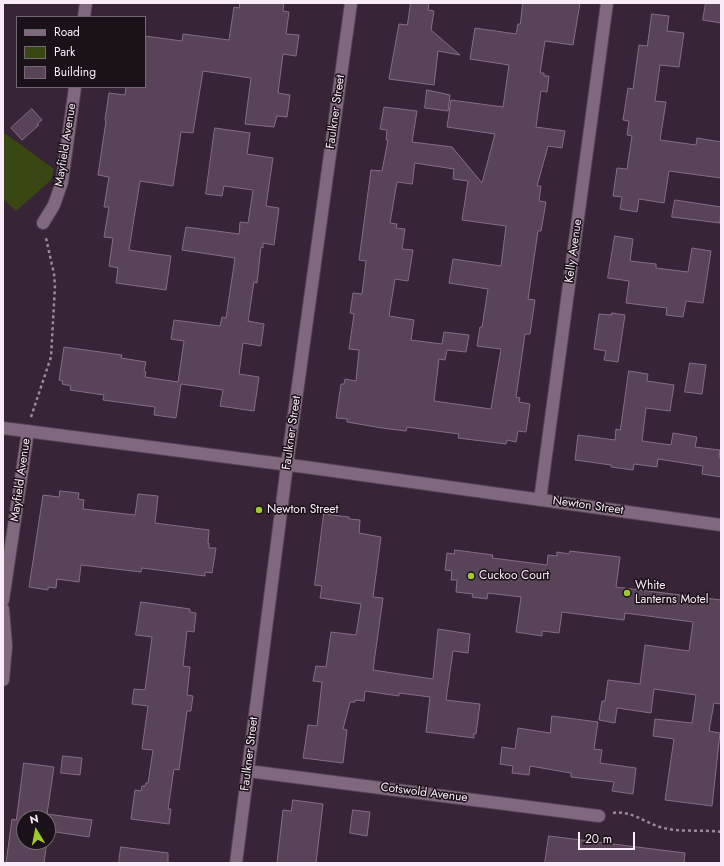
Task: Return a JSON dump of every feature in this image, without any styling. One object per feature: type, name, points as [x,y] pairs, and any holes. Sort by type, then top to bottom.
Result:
[{"type":"street","points":[[84,16],[86,3]]},
{"type":"street","name":"Faulkner Street","points":[[236,863],[287,465],[351,3]]},
{"type":"street","name":"Kelly Avenue","points":[[540,500],[607,3]]},
{"type":"street","name":"Mayfield Avenue","points":[[43,223],[54,205],[62,182],[75,88]]},
{"type":"street","name":"Newton Street","points":[[3,428],[287,465],[721,525]]},
{"type":"street","name":"Mayfield Avenue","points":[[3,600],[28,431]]},
{"type":"street","points":[[3,609],[6,646],[3,680]]},
{"type":"street","name":"Cotswold Avenue","points":[[248,771],[599,816]]},
{"type":"path","points":[[32,415],[51,356],[55,286],[49,250]]},
{"type":"path","points":[[618,812],[633,815],[659,827],[672,830],[706,830],[721,832]]},
{"type":"green space","points":[[3,132],[54,169],[51,180],[16,211],[3,199]]},
{"type":"building","points":[[240,3],[284,3],[283,11],[289,12],[286,34],[299,35],[296,56],[283,54],[278,93],[290,95],[287,117],[277,116],[274,127],[245,124],[251,78],[203,71],[193,133],[181,132],[173,186],[140,181],[129,250],[171,256],[166,290],[116,283],[118,268],[109,266],[113,238],[104,237],[109,207],[104,207],[109,177],[98,175],[109,93],[125,95],[126,88],[146,88],[146,36],[182,41],[183,34],[229,40],[234,7],[239,8]]},
{"type":"building","points":[[411,3],[429,3],[428,10],[434,11],[431,30],[460,55],[438,51],[434,85],[389,79],[399,24],[407,25]]},
{"type":"building","points":[[523,3],[580,3],[573,45],[545,41],[540,73],[544,73],[544,76],[549,76],[547,92],[541,91],[536,127],[565,131],[562,148],[548,146],[537,186],[541,186],[539,201],[546,202],[541,231],[538,231],[528,299],[535,300],[530,334],[525,334],[516,397],[520,398],[519,402],[530,404],[526,432],[518,431],[516,442],[507,440],[506,444],[458,438],[459,434],[407,427],[406,431],[382,428],[347,422],[347,419],[336,418],[341,384],[344,384],[345,379],[356,381],[359,350],[349,349],[354,314],[350,313],[353,293],[362,294],[366,261],[359,260],[371,170],[382,171],[388,140],[386,140],[387,130],[380,129],[384,107],[417,111],[412,142],[452,147],[482,183],[495,134],[447,127],[451,100],[503,107],[509,65],[470,59],[475,28],[516,34],[518,24],[520,24]],"holes":[[[415,163],[454,169],[453,179],[468,181],[462,220],[506,226],[501,266],[453,259],[449,283],[488,289],[482,327],[480,327],[477,346],[501,349],[491,409],[434,401],[439,359],[445,360],[447,350],[466,352],[469,335],[444,332],[442,344],[411,340],[414,320],[389,316],[395,279],[408,281],[413,250],[402,249],[405,229],[396,228],[397,224],[390,223],[397,182],[412,184]]]},
{"type":"building","points":[[706,3],[721,3],[721,23],[703,20]]},
{"type":"building","points":[[652,14],[669,16],[667,31],[684,33],[679,67],[660,65],[655,101],[666,102],[660,140],[696,145],[697,138],[721,142],[721,178],[669,171],[664,203],[639,199],[637,212],[620,209],[622,197],[613,196],[617,168],[627,169],[632,136],[627,135],[629,121],[623,120],[628,88],[633,89],[639,45],[647,46]]},
{"type":"building","points":[[427,90],[450,95],[448,111],[425,108]]},
{"type":"building","points":[[32,109],[42,120],[37,124],[39,125],[22,140],[11,128]]},
{"type":"building","points":[[215,128],[250,133],[247,154],[273,158],[266,206],[279,208],[274,245],[263,243],[263,248],[261,247],[257,283],[254,282],[248,321],[264,324],[261,346],[243,343],[239,374],[259,377],[254,411],[220,406],[223,390],[181,384],[176,418],[154,415],[155,407],[103,400],[104,395],[70,390],[71,386],[62,384],[63,381],[59,380],[64,347],[122,355],[121,358],[146,362],[144,371],[146,372],[145,377],[178,382],[184,341],[171,339],[174,320],[220,326],[222,317],[226,318],[235,258],[182,250],[186,227],[239,234],[240,222],[248,223],[253,190],[224,186],[222,196],[206,194]]},
{"type":"building","points":[[675,200],[721,207],[720,223],[672,217]]},
{"type":"building","points":[[615,236],[633,239],[630,261],[656,264],[656,268],[688,272],[692,248],[711,251],[703,303],[686,301],[683,317],[666,315],[667,308],[626,303],[629,281],[608,278]]},
{"type":"building","points":[[612,313],[625,315],[618,362],[604,360],[606,351],[594,349],[599,314],[611,315]]},
{"type":"building","points":[[690,363],[706,365],[702,394],[685,392]]},
{"type":"building","points":[[629,371],[648,374],[647,381],[674,385],[670,411],[646,408],[642,441],[671,445],[673,433],[697,437],[695,447],[720,450],[719,458],[721,458],[721,477],[702,474],[703,466],[658,459],[657,467],[634,464],[633,470],[575,460],[578,435],[615,440],[616,429],[620,430]]},
{"type":"building","points":[[60,491],[79,493],[78,499],[84,500],[83,509],[135,515],[138,494],[158,496],[155,523],[209,530],[209,548],[216,548],[212,573],[205,572],[205,576],[142,568],[141,572],[81,565],[79,582],[57,579],[56,588],[48,587],[48,590],[29,587],[43,495],[59,497]]},
{"type":"building","points":[[324,514],[360,520],[359,533],[381,537],[373,597],[383,598],[373,670],[433,679],[438,629],[470,634],[468,653],[453,651],[446,700],[480,704],[476,734],[474,733],[474,738],[426,732],[430,697],[399,693],[399,696],[365,691],[364,701],[355,700],[355,702],[350,702],[343,729],[347,730],[343,763],[303,758],[308,725],[317,726],[322,682],[313,681],[316,666],[326,667],[331,632],[356,635],[361,604],[320,598],[322,586],[315,585]]},
{"type":"building","points":[[455,550],[493,555],[492,558],[547,565],[548,555],[557,556],[557,552],[569,554],[570,551],[620,557],[616,587],[721,600],[721,704],[714,703],[709,731],[720,733],[712,806],[665,800],[674,739],[653,736],[655,719],[692,723],[696,695],[654,689],[651,713],[617,708],[615,723],[599,720],[602,701],[605,701],[608,680],[640,684],[645,645],[689,651],[693,622],[625,613],[624,620],[562,612],[559,633],[542,631],[542,636],[516,632],[521,597],[488,593],[487,599],[472,597],[473,594],[456,592],[457,580],[451,580],[452,571],[445,570],[447,553],[454,554]]},
{"type":"building","points":[[141,602],[190,609],[190,612],[196,613],[194,632],[187,631],[183,666],[190,667],[187,695],[193,696],[191,711],[187,711],[179,770],[174,769],[168,809],[171,809],[169,824],[131,819],[135,790],[141,791],[142,786],[145,786],[146,783],[148,783],[153,750],[142,749],[148,706],[132,704],[134,689],[145,690],[152,637],[136,635]]},
{"type":"building","points":[[552,716],[598,722],[594,749],[602,750],[600,763],[636,768],[633,794],[612,791],[614,782],[571,777],[571,773],[530,766],[529,775],[512,773],[513,766],[500,764],[502,747],[515,749],[518,728],[550,733]]},
{"type":"building","points":[[63,756],[82,758],[80,775],[61,773]]},
{"type":"building","points":[[24,763],[54,767],[48,810],[17,810]]},
{"type":"building","points":[[293,800],[323,804],[316,863],[277,863],[283,810],[291,811]]},
{"type":"building","points":[[353,810],[370,812],[367,836],[350,833]]},
{"type":"building","points":[[56,815],[92,820],[89,837],[56,832]]},
{"type":"building","points":[[12,819],[16,820],[16,850],[46,850],[44,863],[6,863]]},
{"type":"building","points":[[549,836],[685,853],[684,863],[545,863]]},
{"type":"building","points":[[121,847],[168,853],[168,863],[119,863]]},
{"type":"place","name":"Newton Street","points":[[259,510]]},
{"type":"place","name":"Cuckoo Court","points":[[471,576]]},
{"type":"place","name":"White Lanterns Motel","points":[[627,593]]}]
